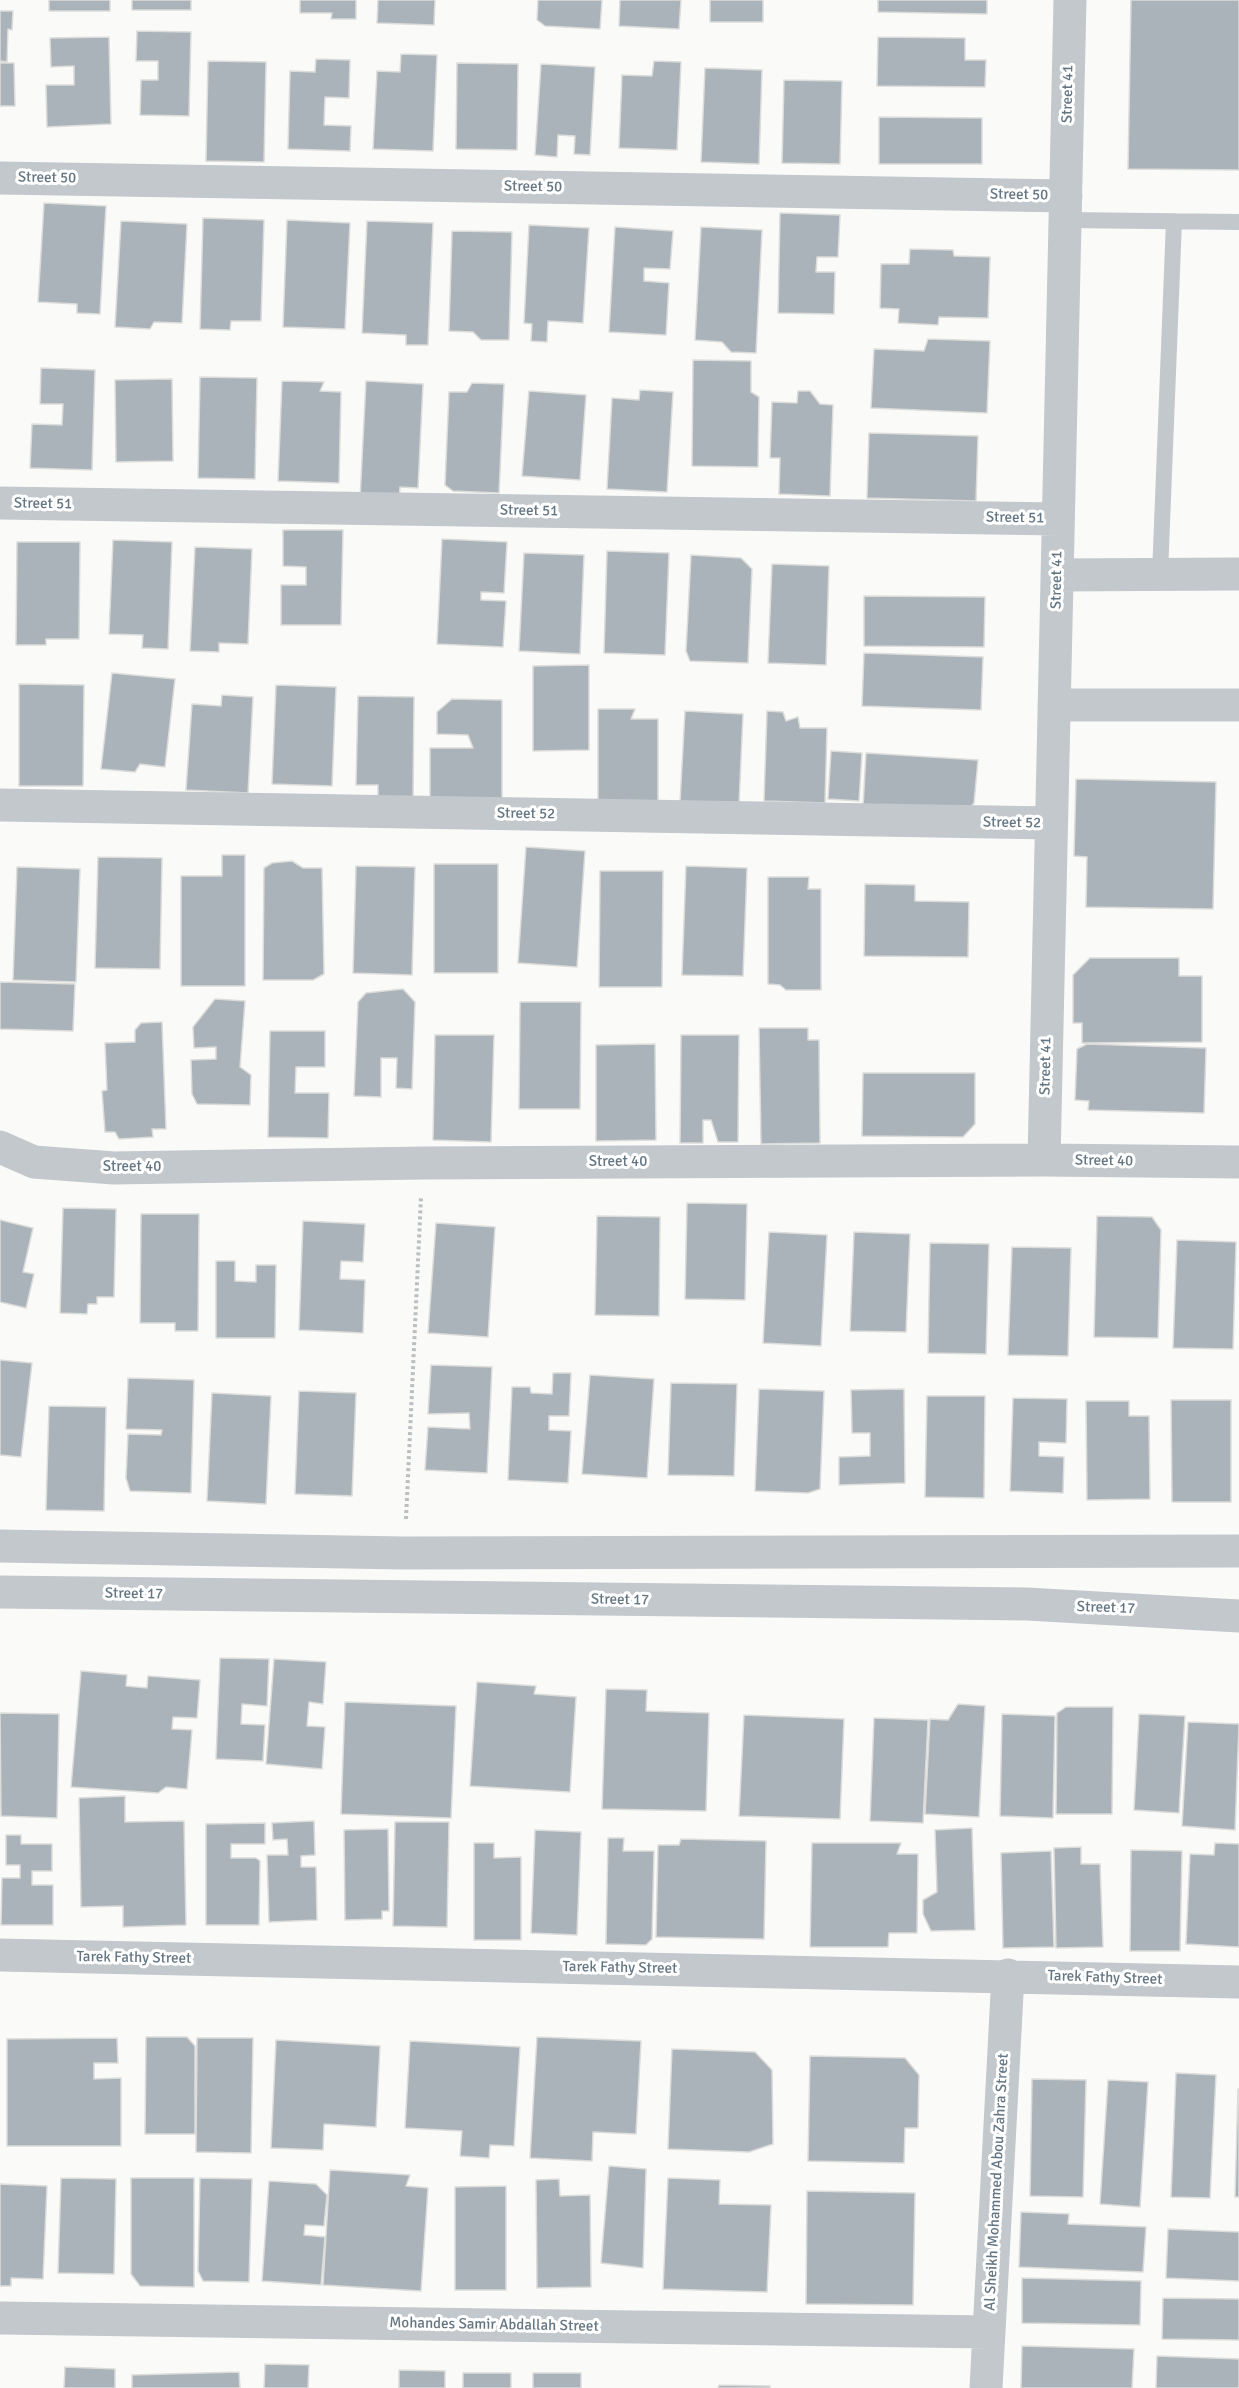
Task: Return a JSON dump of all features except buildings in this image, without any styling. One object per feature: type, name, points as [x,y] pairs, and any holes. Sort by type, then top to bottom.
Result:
[{"type":"street","name":"Street 41","points":[[1044,1160],[1070,0]]},
{"type":"street","name":"Street 50","points":[[0,178],[1065,208]]},
{"type":"street","name":"Street 51","points":[[0,503],[1058,519]]},
{"type":"street","points":[[1057,575],[1239,573]]},
{"type":"street","points":[[1054,705],[1239,705]]},
{"type":"street","name":"Street 52","points":[[0,805],[1051,823]]},
{"type":"street","name":"Street 40","points":[[0,1147],[34,1162],[114,1168],[423,1163],[1044,1160],[1239,1162]]},
{"type":"street","points":[[0,1546],[404,1553],[1239,1551]]},
{"type":"street","name":"Street 17","points":[[0,1592],[1027,1604],[1239,1616]]},
{"type":"street","name":"Tarek Fathy Street","points":[[0,1955],[1239,1982]]},
{"type":"street","name":"Al Sheikh Mohammed Abou Zahra Street","points":[[986,2388],[1008,1976]]},
{"type":"street","name":"Mohandes Samir Abdallah Street","points":[[0,2318],[988,2332]]},
{"type":"lane","points":[[1065,208],[1174,221],[1239,222]]},
{"type":"lane","points":[[1160,574],[1174,221]]},
{"type":"path","points":[[404,1553],[423,1163]]}]
